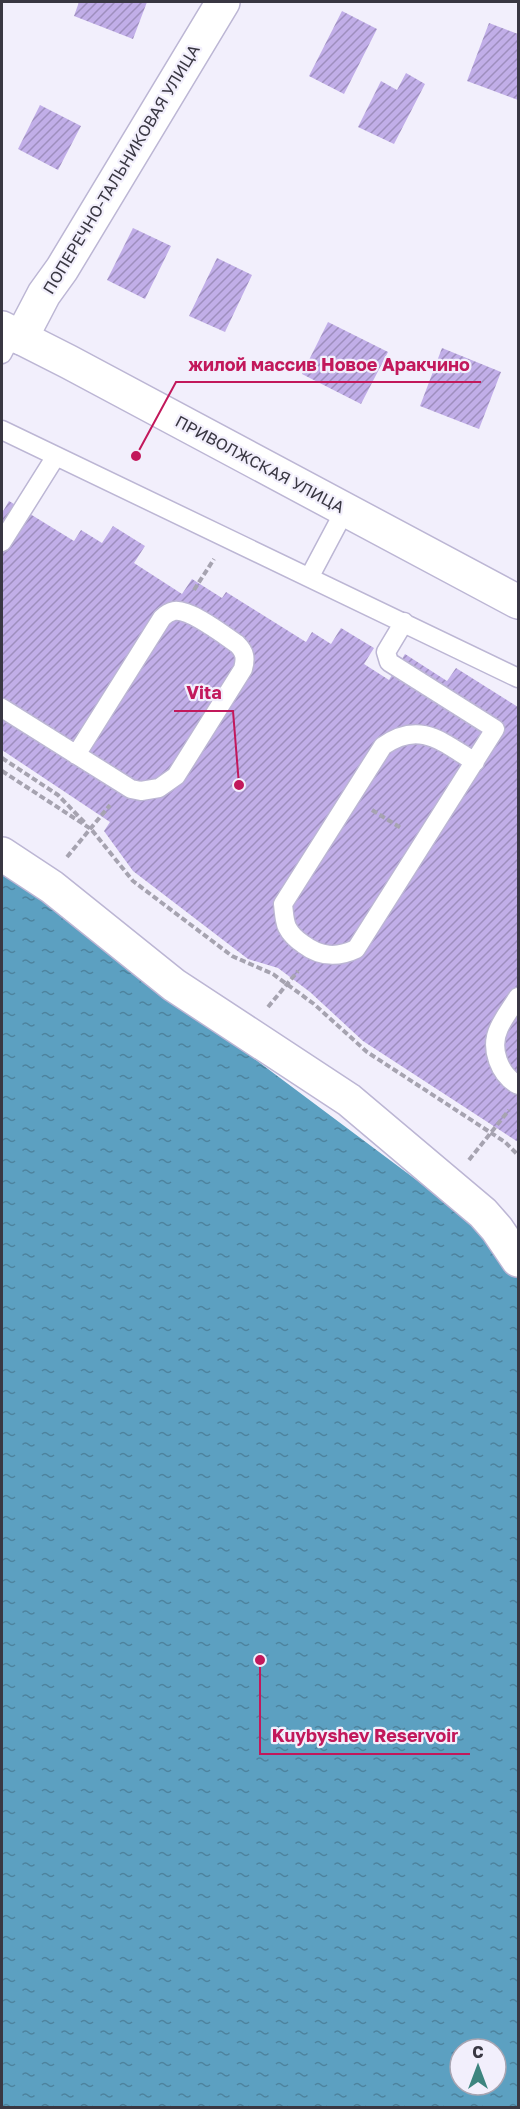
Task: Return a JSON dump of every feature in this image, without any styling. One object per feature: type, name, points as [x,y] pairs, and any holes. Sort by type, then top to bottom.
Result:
[{"type":"street","name":"ПОПЕРЕЧНО-ТАЛЬНИКОВАЯ УЛИЦА","points":[[9,338],[62,269],[223,2]]},
{"type":"street","name":"ПРИВОЛЖСКАЯ УЛИЦА","points":[[9,338],[69,362],[519,602]]},
{"type":"street","points":[[2,854],[52,887],[180,990],[357,1107],[483,1213],[519,1260]]},
{"type":"lane","points":[[2,429],[519,678]]},
{"type":"lane","points":[[2,542],[56,456]]},
{"type":"lane","points":[[310,576],[345,510]]},
{"type":"lane","points":[[2,708],[131,789],[151,790],[169,782],[176,776],[243,669],[245,661],[243,650],[189,613],[173,611],[166,614],[76,754]]},
{"type":"lane","points":[[404,622],[386,652],[389,662],[495,729],[475,762],[424,843],[356,949],[338,955],[313,951],[296,939],[288,929],[284,917],[284,904],[383,746],[394,738],[406,734],[421,734],[436,738],[475,762]]},
{"type":"lane","points":[[519,996],[498,1030],[495,1043],[496,1057],[502,1071],[519,1085]]},
{"type":"path","points":[[2,758],[57,795],[91,829],[133,881],[232,956],[268,971],[287,984],[320,1009],[367,1052],[490,1133],[519,1155]]},
{"type":"path","points":[[2,771],[91,829]]},
{"type":"path","points":[[351,796],[424,843]]},
{"type":"path","points":[[62,864],[101,815]]},
{"type":"path","points":[[287,984],[292,978]]},
{"type":"path","points":[[463,1167],[513,1105]]},
{"type":"water","points":[[2,870],[470,1220],[518,1270],[518,2107],[2,2107]]},
{"type":"building","points":[[79,2],[147,2],[133,39],[74,16]]},
{"type":"building","points":[[342,11],[377,29],[344,94],[309,76]]},
{"type":"building","points":[[489,23],[518,34],[518,100],[467,81]]},
{"type":"building","points":[[406,73],[425,84],[394,144],[358,127],[381,81],[397,90]]},
{"type":"building","points":[[40,105],[81,126],[58,170],[18,149]]},
{"type":"building","points":[[133,228],[171,246],[145,299],[107,280]]},
{"type":"building","points":[[217,258],[252,275],[225,332],[189,316]]},
{"type":"building","points":[[328,322],[388,352],[361,404],[302,374]]},
{"type":"building","points":[[442,348],[501,372],[479,429],[420,406]]},
{"type":"building","points":[[9,501],[74,541],[81,530],[102,543],[113,526],[145,546],[134,563],[182,594],[192,579],[222,598],[226,592],[306,642],[312,632],[331,644],[341,628],[374,648],[364,664],[389,680],[405,654],[447,681],[456,668],[518,707],[518,1142],[363,1041],[310,992],[278,968],[248,959],[133,871],[104,831],[110,822],[2,750],[2,513]]},
{"type":"place","name":"жилой массив Новое Аракчино","points":[[136,456]]},
{"type":"place","name":"Vita","points":[[239,785]]},
{"type":"place","name":"Kuybyshev Reservoir","points":[[260,1660]]}]
